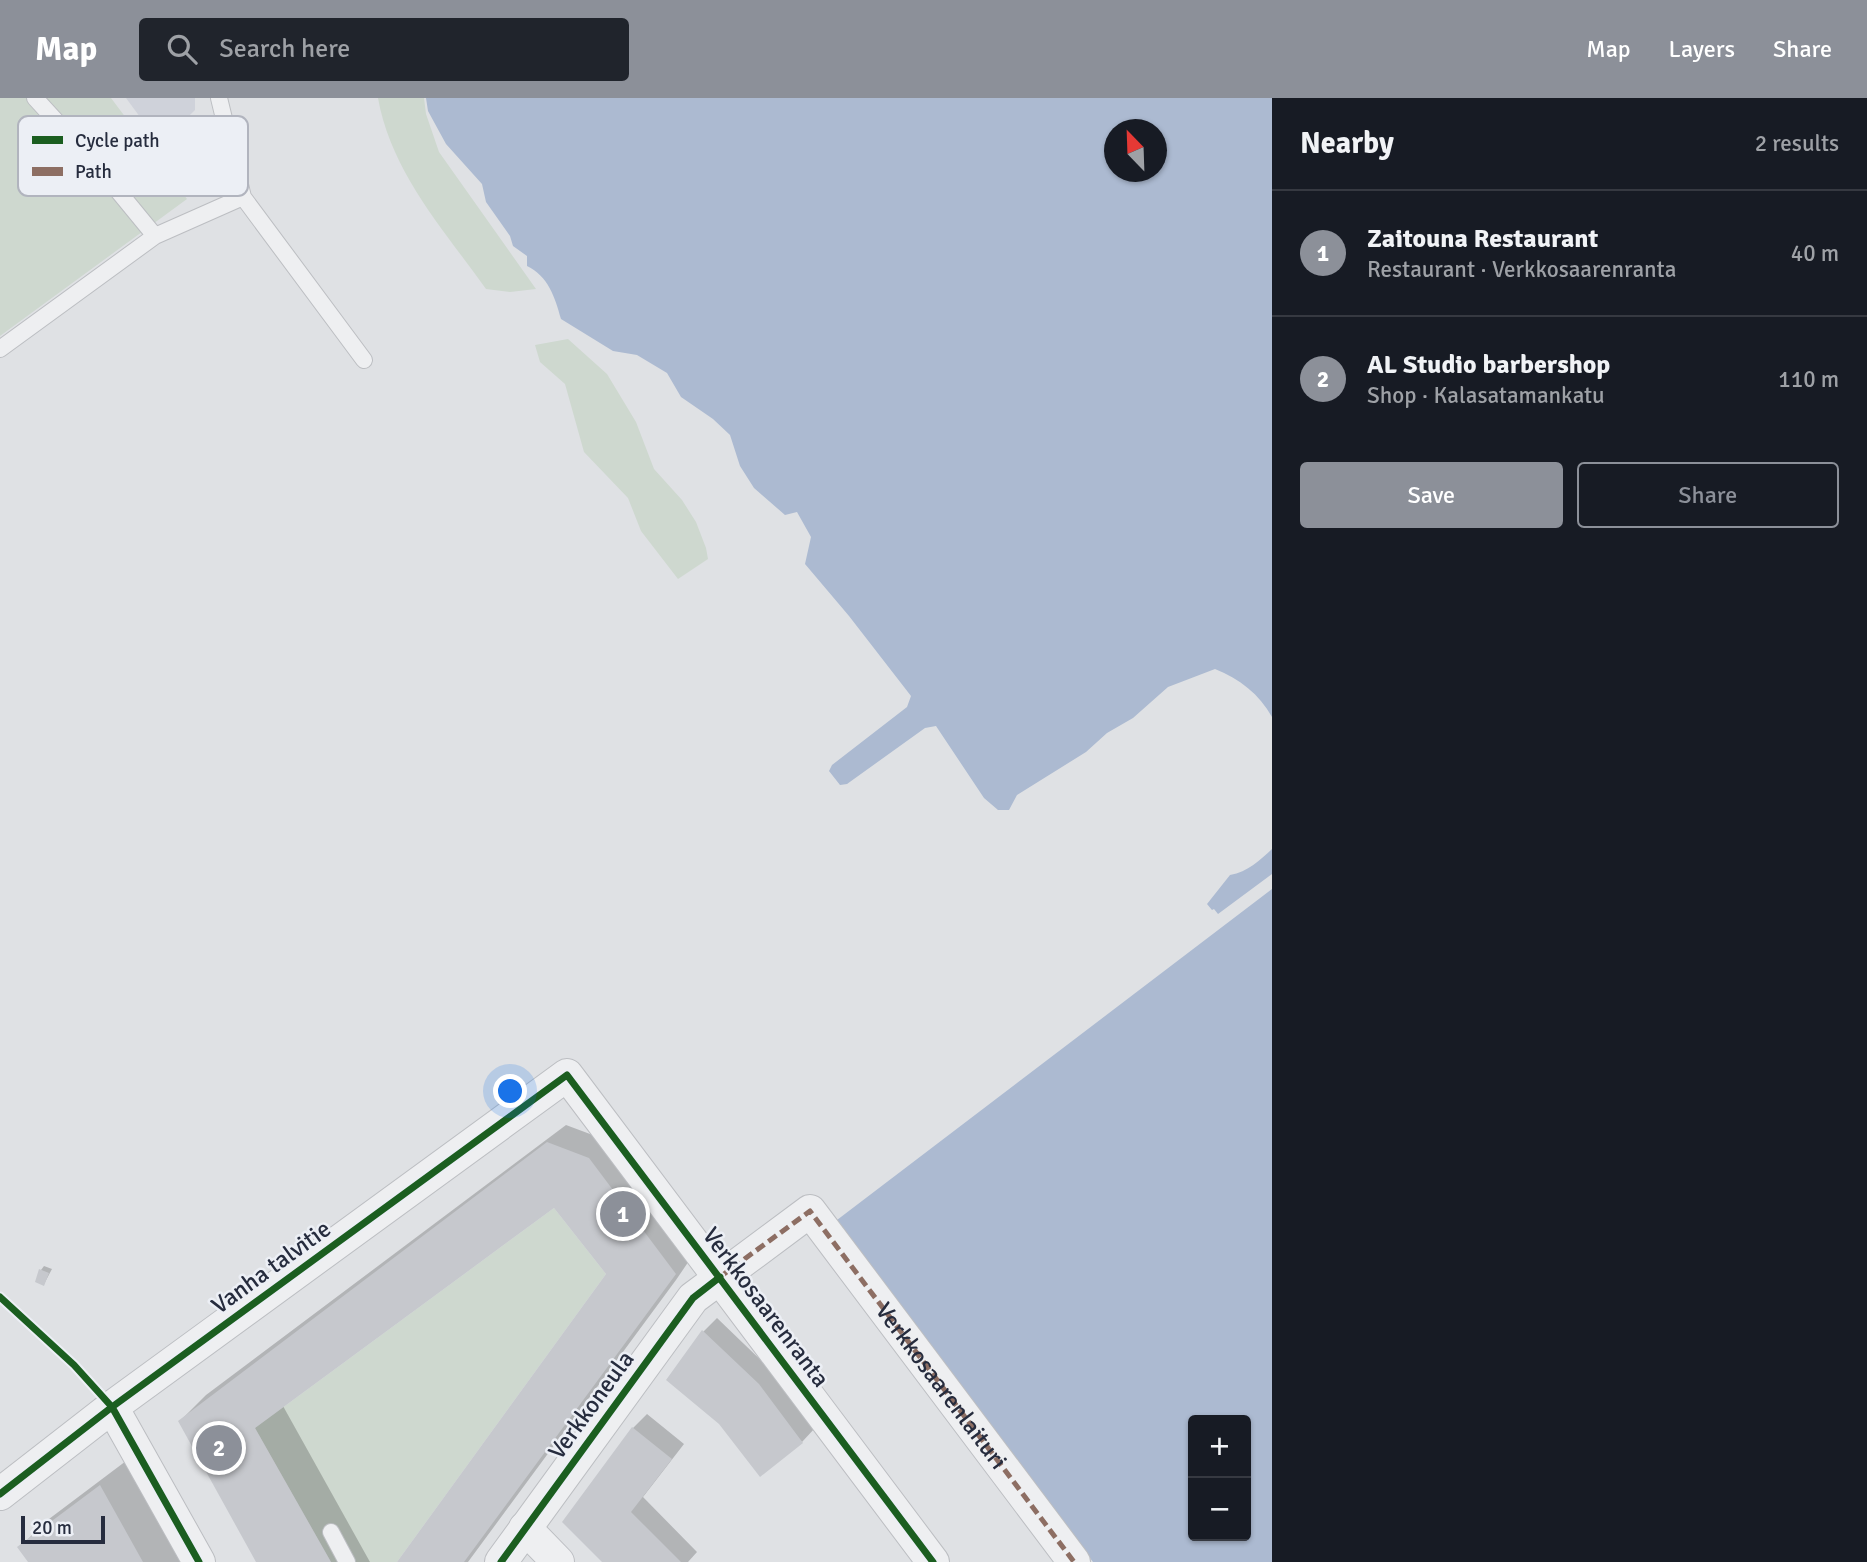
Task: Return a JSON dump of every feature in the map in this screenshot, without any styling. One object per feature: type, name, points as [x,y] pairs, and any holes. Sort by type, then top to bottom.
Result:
[{"type":"street","name":"Verkkosaarenranta","points":[[567,1075],[933,1562]]},
{"type":"street","name":"Vanha talvitie","points":[[0,1494],[113,1407],[567,1075]]},
{"type":"street","name":"Verkkoneula","points":[[501,1562],[693,1298],[810,1211]]},
{"type":"street","name":"Verkkosaarenlaituri","points":[[810,1211],[1074,1562]]},
{"type":"street","points":[[113,1407],[199,1562]]},
{"type":"street","points":[[525,1528],[558,1562]]},
{"type":"lane","points":[[35,98],[51,116]]},
{"type":"lane","points":[[219,98],[223,116]]},
{"type":"lane","points":[[122,196],[155,236]]},
{"type":"lane","points":[[0,349],[155,236],[243,197],[364,360]]},
{"type":"lane","points":[[331,1532],[347,1562]]},
{"type":"shaded area","points":[[0,98],[111,98],[125,116],[18,116],[18,196],[185,196],[187,199],[0,336]]},
{"type":"shaded area","points":[[126,98],[195,98],[195,110],[189,116],[139,116]]},
{"type":"shaded area","points":[[378,98],[424,98],[426,114],[439,152],[536,289],[510,292],[486,289],[421,199],[407,175],[394,151]]},
{"type":"shaded area","points":[[568,339],[607,374],[636,422],[654,469],[682,500],[696,522],[708,559],[678,579],[641,531],[628,498],[584,452],[565,384],[540,362],[535,345]]},
{"type":"shaded area","points":[[554,1208],[606,1274],[397,1562],[331,1562],[255,1428]]},
{"type":"water","points":[[426,98],[1272,98],[1272,717],[1248,688],[1215,669],[1168,687],[1133,718],[1107,733],[1086,752],[1017,795],[1009,810],[998,810],[984,798],[936,726],[925,728],[847,784],[840,785],[829,771],[832,765],[907,707],[911,696],[805,564],[811,537],[797,512],[785,515],[754,488],[740,466],[730,435],[713,419],[681,397],[667,373],[637,355],[613,351],[561,319],[545,281],[527,266],[527,256],[513,246],[510,236],[486,202],[482,184],[446,144],[428,111]]},
{"type":"water","points":[[1272,849],[1272,874],[1218,914],[1212,910],[1207,904],[1230,875],[1248,868]]},
{"type":"water","points":[[1272,889],[1272,1562],[1093,1562],[837,1220]]},
{"type":"building","points":[[547,1142],[589,1158],[676,1274],[464,1562],[397,1562],[606,1274],[554,1208],[255,1428],[331,1562],[256,1562],[178,1421]]},
{"type":"building","points":[[39,1269],[49,1273],[44,1286],[35,1282]]},
{"type":"building","points":[[702,1330],[759,1384],[803,1443],[760,1477],[719,1424],[666,1380]]},
{"type":"building","points":[[632,1427],[672,1459],[631,1512],[681,1562],[602,1562],[562,1522]]},
{"type":"building","points":[[100,1485],[143,1562],[28,1562],[17,1547]]},
{"type":"marked path","points":[[720,1277],[810,1211],[1074,1562]]},
{"type":"cycle path","points":[[0,1494],[112,1407],[567,1075],[933,1562]]},
{"type":"cycle path","points":[[501,1562],[693,1298],[720,1277]]},
{"type":"cycle path","points":[[0,1297],[74,1365],[112,1407],[199,1562]]},
{"type":"place","name":"Zaitouna Restaurant","points":[[623,1214]]},
{"type":"place","name":"AL Studio barbershop","points":[[219,1448]]}]
